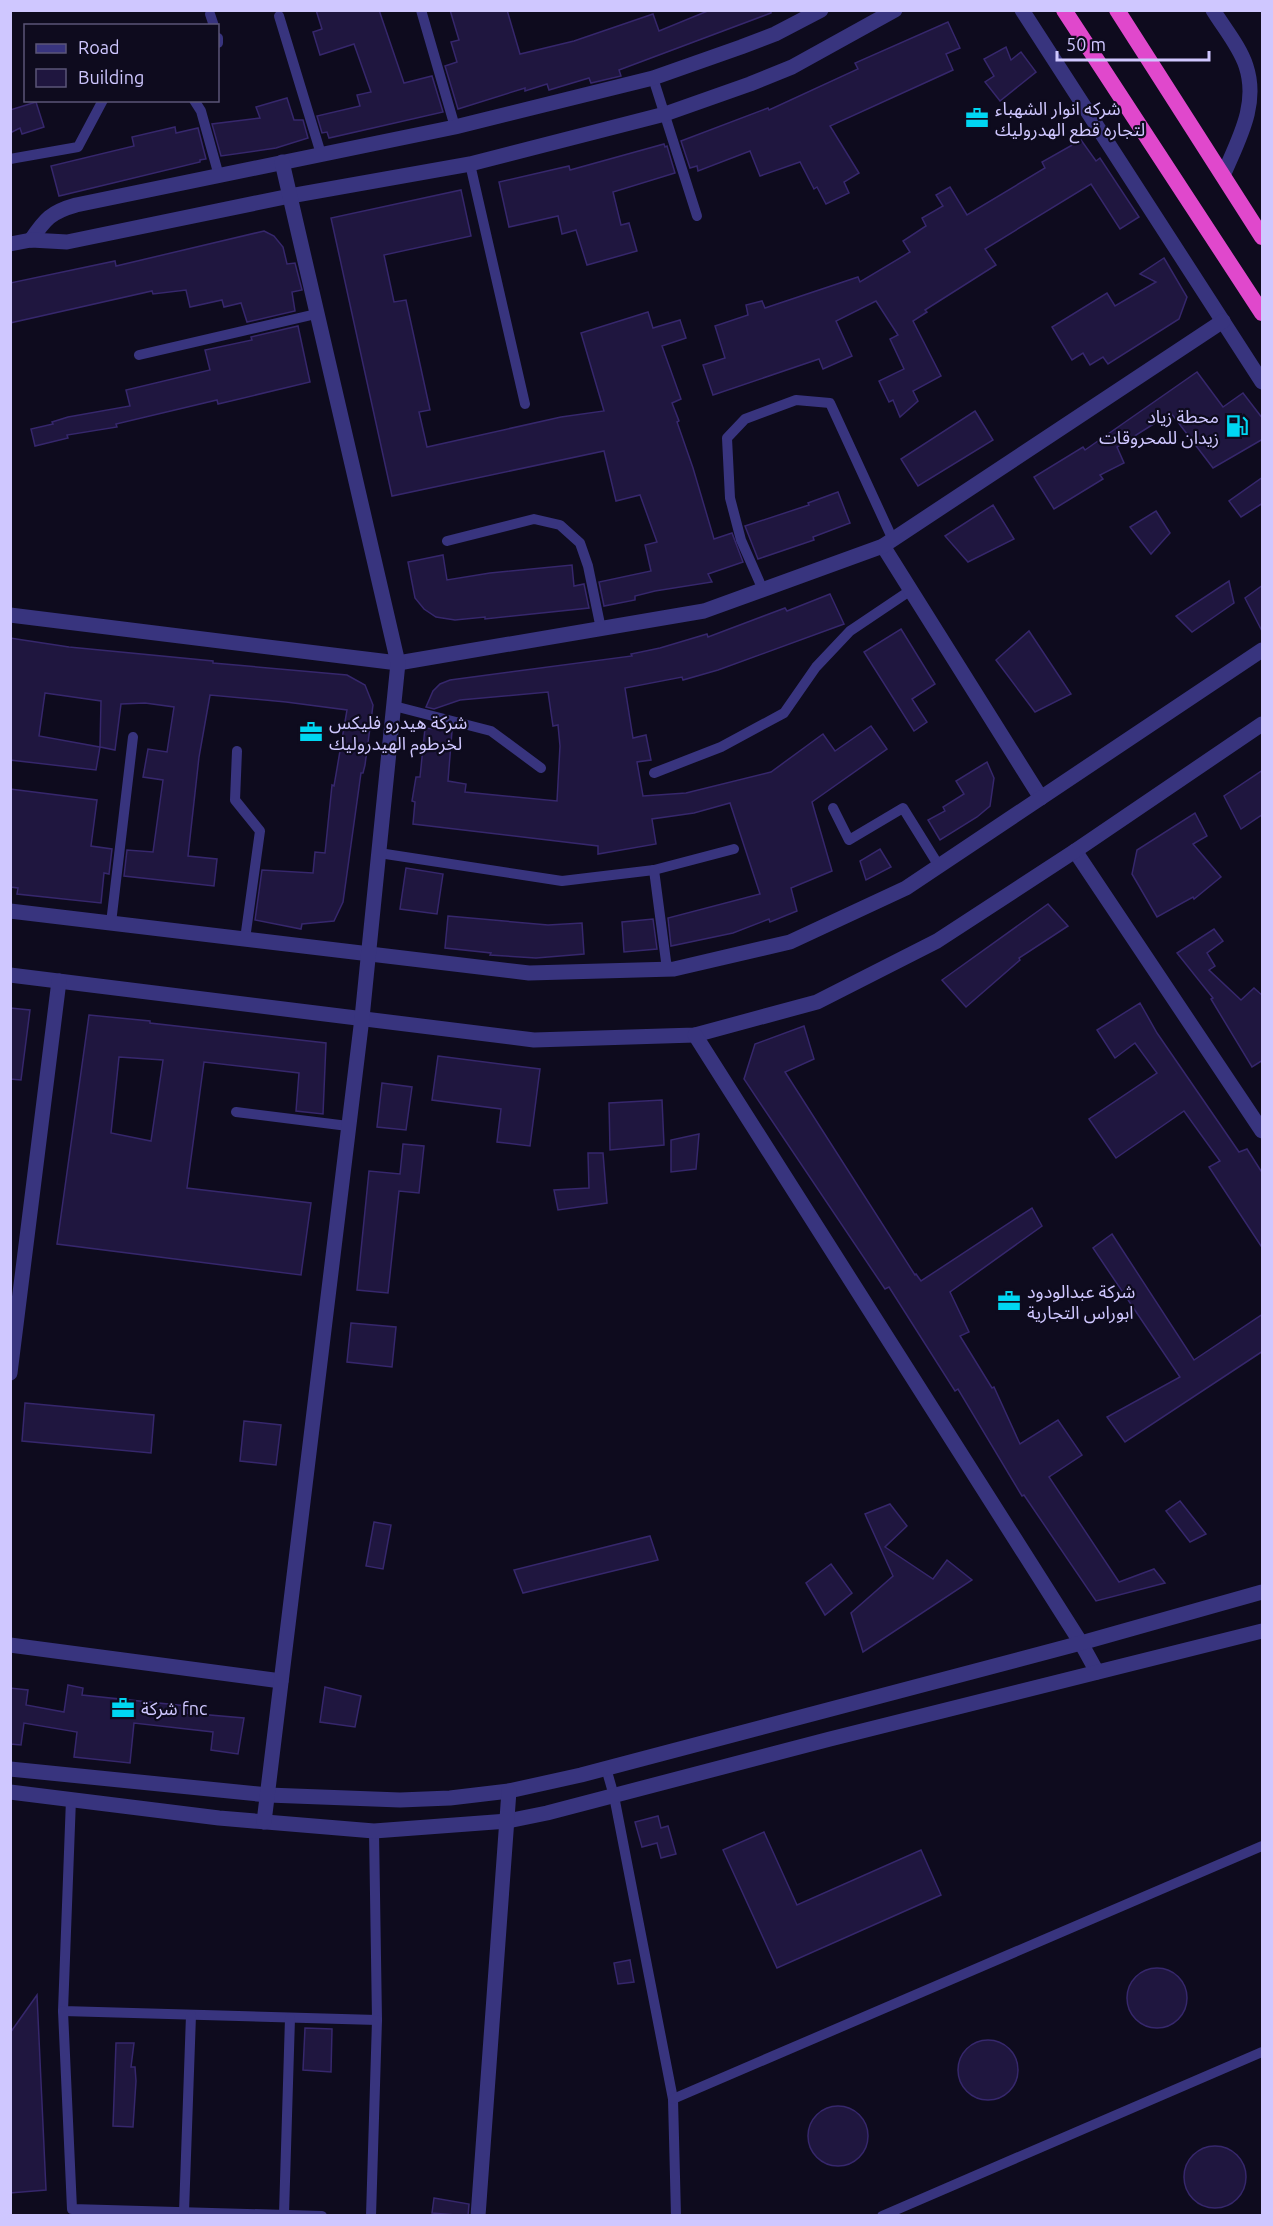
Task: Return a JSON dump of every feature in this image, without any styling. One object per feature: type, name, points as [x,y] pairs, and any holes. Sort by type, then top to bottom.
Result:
[{"type":"highway","points":[[1064,10],[1263,313]]},
{"type":"highway","points":[[1117,10],[1263,237]]},
{"type":"street","points":[[31,240],[42,223],[57,210],[455,127],[653,78],[775,34],[821,10]]},
{"type":"street","points":[[10,243],[31,240],[67,242],[290,196],[470,164],[665,114],[792,67],[895,10]]},
{"type":"street","points":[[1022,10],[1263,382]]},
{"type":"street","points":[[1213,10],[1245,64],[1251,87],[1249,110],[1223,176]]},
{"type":"street","points":[[264,1822],[362,1018],[398,663],[282,162]]},
{"type":"street","points":[[10,615],[398,663],[704,611],[888,543],[1223,321]]},
{"type":"street","points":[[888,543],[911,590],[1041,798]]},
{"type":"street","points":[[10,912],[529,973],[667,969],[790,942],[906,888],[1263,650]]},
{"type":"street","points":[[10,975],[534,1040],[695,1035],[817,1002],[937,941],[1263,724]]},
{"type":"street","points":[[1075,851],[1263,1131]]},
{"type":"street","points":[[10,1373],[59,981]]},
{"type":"street","points":[[695,1035],[1081,1643],[1097,1672]]},
{"type":"street","points":[[10,1769],[267,1795],[400,1800],[450,1798],[509,1791],[606,1768],[1081,1643],[1263,1592]]},
{"type":"street","points":[[10,1792],[219,1818],[374,1831],[508,1821],[614,1796],[830,1738],[1263,1631]]},
{"type":"street","points":[[10,1645],[281,1681]]},
{"type":"street","points":[[823,1711],[830,1738]]},
{"type":"street","points":[[478,2216],[509,1791]]},
{"type":"lane","points":[[421,10],[455,127]]},
{"type":"lane","points":[[279,16],[321,154]]},
{"type":"lane","points":[[653,78],[697,216]]},
{"type":"lane","points":[[10,159],[78,147],[102,102]]},
{"type":"lane","points":[[201,106],[219,176]]},
{"type":"lane","points":[[470,164],[525,404]]},
{"type":"lane","points":[[139,355],[316,314]]},
{"type":"lane","points":[[762,590],[741,540],[730,498],[727,438],[746,419],[796,400],[830,403],[888,543]]},
{"type":"lane","points":[[447,541],[534,519],[560,525],[580,543],[588,566],[601,629]]},
{"type":"lane","points":[[654,773],[721,747],[784,713],[816,668],[850,631],[911,590]]},
{"type":"lane","points":[[394,706],[491,731],[542,768]]},
{"type":"lane","points":[[111,923],[133,737]]},
{"type":"lane","points":[[237,752],[235,800],[260,831],[245,939]]},
{"type":"lane","points":[[832,808],[849,840],[903,808],[939,866]]},
{"type":"lane","points":[[379,853],[562,881],[654,870],[734,849]]},
{"type":"lane","points":[[654,870],[667,969]]},
{"type":"lane","points":[[236,1112],[348,1126]]},
{"type":"lane","points":[[606,1768],[614,1796],[673,2099],[676,2216]]},
{"type":"lane","points":[[71,1799],[63,2011],[72,2209],[322,2216]]},
{"type":"lane","points":[[370,2216],[377,2020],[374,1831]]},
{"type":"lane","points":[[673,2099],[1263,1846]]},
{"type":"lane","points":[[63,2011],[377,2020]]},
{"type":"lane","points":[[184,2212],[191,2014]]},
{"type":"lane","points":[[284,2214],[290,2018]]},
{"type":"lane","points":[[882,2216],[1263,2052]]},
{"type":"building","points":[[316,10],[379,10],[404,83],[432,76],[443,112],[329,138],[327,132],[322,133],[317,116],[360,106],[357,95],[371,92],[354,44],[320,55],[313,32],[322,29]]},
{"type":"building","points":[[450,10],[507,10],[520,54],[574,41],[653,14],[659,31],[710,10],[771,10],[771,13],[619,70],[621,76],[591,83],[589,78],[549,90],[547,84],[525,91],[525,88],[458,109],[445,66],[457,62],[451,42],[459,40]]},
{"type":"building","points":[[948,22],[960,48],[946,54],[953,70],[830,126],[859,173],[844,182],[849,193],[826,204],[817,187],[814,189],[800,162],[760,176],[750,151],[698,171],[697,166],[690,168],[681,141],[768,108],[769,110],[858,69],[855,63]]},
{"type":"building","points":[[1006,47],[1011,60],[1021,52],[1036,72],[1000,101],[985,82],[994,76],[984,59]]},
{"type":"building","points":[[287,98],[294,120],[303,120],[308,138],[276,148],[221,156],[212,124],[260,118],[256,107]]},
{"type":"building","points":[[36,102],[44,127],[22,134],[20,128],[10,133],[10,110]]},
{"type":"building","points":[[175,127],[176,133],[198,128],[206,159],[59,196],[51,166],[134,146],[132,137]]},
{"type":"building","points":[[1081,140],[1096,161],[1100,158],[1139,217],[1120,229],[1091,184],[985,249],[996,265],[925,310],[927,312],[913,321],[941,376],[913,391],[918,401],[900,417],[893,400],[889,402],[879,381],[904,369],[890,339],[898,335],[876,301],[836,321],[852,356],[823,369],[819,359],[713,395],[703,365],[725,358],[715,326],[748,315],[746,305],[762,301],[765,308],[858,277],[860,282],[910,252],[903,241],[926,226],[922,218],[943,206],[936,195],[950,187],[967,215],[1045,168],[1042,162]]},
{"type":"building","points":[[664,144],[665,147],[667,146],[675,173],[613,192],[621,225],[629,223],[637,251],[587,265],[576,230],[562,234],[558,216],[509,227],[499,182],[569,166],[570,170]]},
{"type":"building","points":[[461,190],[471,236],[384,255],[394,302],[406,300],[430,410],[419,412],[427,447],[561,417],[604,411],[581,333],[648,312],[653,328],[680,320],[686,338],[662,346],[681,399],[672,403],[714,539],[732,533],[743,562],[708,574],[712,582],[655,591],[635,596],[635,600],[604,606],[599,582],[651,571],[645,545],[657,542],[640,495],[616,501],[604,451],[392,496],[331,218]]},
{"type":"building","points":[[264,231],[274,236],[283,247],[287,264],[295,263],[302,290],[292,292],[295,311],[247,322],[241,303],[224,307],[222,300],[190,307],[186,290],[153,294],[152,291],[10,323],[10,283],[115,261],[116,266]]},
{"type":"building","points":[[1164,258],[1187,297],[1179,319],[1108,364],[1103,357],[1090,365],[1083,353],[1072,360],[1052,327],[1107,293],[1115,306],[1156,282],[1140,274]]},
{"type":"building","points":[[298,326],[310,382],[218,404],[217,400],[116,424],[117,427],[67,435],[68,438],[35,446],[31,429],[53,424],[52,422],[68,417],[130,406],[126,390],[210,370],[205,350],[252,340],[251,337]]},
{"type":"building","points":[[1197,372],[1223,407],[1243,393],[1263,419],[1263,439],[1213,468],[1171,413],[1117,447],[1124,463],[1100,475],[1103,479],[1054,509],[1034,477],[1083,447],[1085,450]]},
{"type":"building","points":[[975,411],[993,440],[918,486],[901,459]]},
{"type":"building","points":[[1263,477],[1263,503],[1241,517],[1229,501]]},
{"type":"building","points":[[838,492],[850,523],[813,537],[814,540],[758,559],[745,526],[809,505],[808,503]]},
{"type":"building","points":[[993,505],[1014,539],[968,562],[945,536]]},
{"type":"building","points":[[1156,511],[1170,533],[1151,554],[1130,527]]},
{"type":"building","points":[[443,555],[447,580],[490,573],[572,565],[574,586],[584,584],[589,608],[485,619],[485,617],[455,620],[436,617],[424,609],[415,598],[408,562]]},
{"type":"building","points":[[1229,581],[1234,603],[1192,632],[1176,616]]},
{"type":"building","points":[[1263,585],[1263,633],[1245,598]]},
{"type":"building","points":[[830,594],[844,624],[718,670],[683,680],[682,677],[625,688],[633,738],[646,735],[651,760],[637,762],[643,796],[686,793],[771,772],[823,734],[835,751],[871,726],[887,749],[812,802],[832,871],[791,888],[797,911],[733,933],[671,946],[668,918],[760,894],[730,803],[694,813],[652,819],[656,844],[598,854],[598,846],[413,824],[415,802],[412,801],[416,777],[420,777],[425,728],[452,731],[448,781],[466,784],[465,792],[557,801],[560,746],[558,725],[553,726],[548,692],[460,700],[434,709],[426,707],[433,691],[440,684],[450,680],[632,656],[631,654],[707,634],[708,637]]},
{"type":"building","points":[[901,629],[935,684],[912,699],[927,722],[914,731],[864,652]]},
{"type":"building","points":[[1029,631],[1071,694],[1035,712],[996,660]]},
{"type":"building","points":[[10,638],[69,647],[213,661],[213,663],[347,675],[365,685],[373,705],[343,902],[334,921],[302,924],[301,929],[255,920],[262,870],[313,873],[315,852],[325,853],[332,785],[334,786],[347,710],[210,695],[199,757],[188,856],[217,859],[214,886],[124,876],[127,850],[153,852],[163,780],[143,777],[148,749],[167,752],[174,707],[145,703],[121,704],[115,750],[100,747],[96,770],[10,760]],"holes":[[[45,693],[101,701],[100,747],[39,736]]]},
{"type":"building","points":[[987,762],[994,778],[990,806],[940,840],[928,820],[945,811],[943,807],[964,794],[956,781]]},
{"type":"building","points":[[1263,770],[1263,814],[1241,829],[1224,796]]},
{"type":"building","points":[[10,789],[97,800],[91,846],[112,849],[109,874],[104,873],[101,903],[17,894],[18,888],[10,887]]},
{"type":"building","points":[[1195,813],[1207,836],[1193,844],[1221,877],[1194,899],[1193,897],[1157,917],[1132,874],[1137,850]]},
{"type":"building","points":[[880,849],[891,867],[866,880],[860,861]]},
{"type":"building","points":[[406,868],[443,874],[437,914],[400,909]]},
{"type":"building","points":[[1048,904],[1068,926],[1019,958],[1020,960],[966,1007],[942,980]]},
{"type":"building","points":[[448,916],[548,925],[582,923],[584,954],[536,958],[490,955],[491,953],[445,948]]},
{"type":"building","points":[[653,919],[657,949],[624,952],[622,922]]},
{"type":"building","points":[[1214,929],[1223,941],[1207,953],[1215,966],[1209,970],[1241,1000],[1254,988],[1263,996],[1263,1060],[1252,1067],[1211,999],[1213,998],[1177,953]]},
{"type":"building","points":[[1140,1003],[1157,1033],[1239,1152],[1247,1149],[1263,1174],[1263,1249],[1209,1167],[1220,1161],[1184,1111],[1116,1158],[1089,1119],[1157,1073],[1135,1043],[1115,1058],[1097,1030]]},
{"type":"building","points":[[10,1008],[30,1010],[21,1080],[10,1079]]},
{"type":"building","points":[[89,1015],[326,1043],[323,1114],[296,1111],[299,1073],[204,1062],[187,1188],[311,1203],[301,1275],[57,1244]],"holes":[[[119,1057],[163,1060],[151,1141],[111,1133]]]},
{"type":"building","points":[[804,1026],[814,1059],[785,1072],[921,1281],[1032,1208],[1042,1226],[950,1292],[969,1332],[960,1336],[992,1388],[994,1387],[1020,1444],[1058,1420],[1082,1455],[1049,1477],[1119,1582],[1154,1569],[1165,1583],[1096,1601],[1024,1495],[1022,1496],[958,1389],[955,1391],[889,1287],[885,1289],[744,1079],[755,1044]]},
{"type":"building","points":[[438,1056],[540,1069],[530,1146],[497,1142],[501,1109],[432,1100]]},
{"type":"building","points":[[382,1083],[412,1087],[406,1130],[377,1127]]},
{"type":"building","points":[[662,1100],[664,1145],[610,1150],[609,1103]]},
{"type":"building","points":[[699,1134],[696,1169],[671,1172],[671,1140]]},
{"type":"building","points":[[403,1144],[424,1146],[419,1193],[399,1191],[388,1293],[357,1290],[369,1171],[400,1174]]},
{"type":"building","points":[[588,1153],[603,1153],[607,1203],[558,1210],[554,1190],[589,1188]]},
{"type":"building","points":[[1112,1234],[1194,1360],[1263,1314],[1263,1351],[1125,1442],[1107,1417],[1180,1377],[1093,1248]]},
{"type":"building","points":[[351,1323],[396,1327],[392,1367],[347,1362]]},
{"type":"building","points":[[25,1403],[154,1415],[151,1453],[22,1441]]},
{"type":"building","points":[[244,1421],[281,1425],[276,1465],[240,1461]]},
{"type":"building","points":[[1180,1501],[1206,1534],[1190,1542],[1166,1511]]},
{"type":"building","points":[[890,1504],[907,1526],[885,1547],[933,1579],[947,1560],[972,1580],[863,1652],[851,1613],[893,1576],[865,1514]]},
{"type":"building","points":[[374,1522],[391,1525],[383,1569],[366,1566]]},
{"type":"building","points":[[650,1536],[658,1560],[523,1593],[514,1570]]},
{"type":"building","points":[[831,1564],[852,1593],[825,1615],[806,1583]]},
{"type":"building","points":[[68,1685],[83,1688],[82,1695],[187,1706],[187,1713],[244,1718],[238,1754],[211,1750],[213,1732],[134,1723],[130,1763],[74,1757],[77,1732],[24,1723],[21,1745],[10,1744],[10,1688],[28,1690],[26,1705],[64,1712]]},
{"type":"building","points":[[325,1687],[361,1696],[355,1727],[320,1722]]},
{"type":"building","points":[[658,1816],[661,1828],[668,1826],[676,1854],[661,1858],[657,1843],[642,1847],[635,1822]]},
{"type":"building","points":[[764,1832],[797,1905],[921,1850],[941,1895],[777,1968],[723,1850]]},
{"type":"building","points":[[630,1960],[634,1982],[618,1984],[614,1963]]},
{"type":"building","points":[[1151,1968],[1163,1968],[1179,1976],[1185,1986],[1187,1998],[1185,2010],[1179,2020],[1163,2028],[1151,2028],[1135,2020],[1127,2004],[1127,1992],[1135,1976]]},
{"type":"building","points":[[37,1995],[46,2190],[10,2193],[10,2033]]},
{"type":"building","points":[[305,2028],[332,2029],[331,2072],[303,2070]]},
{"type":"building","points":[[982,2040],[994,2040],[1010,2048],[1016,2058],[1018,2070],[1016,2082],[1010,2092],[994,2100],[982,2100],[966,2092],[958,2076],[958,2064],[966,2048]]},
{"type":"building","points":[[116,2043],[134,2043],[131,2067],[135,2067],[136,2081],[133,2127],[113,2126]]},
{"type":"building","points":[[832,2106],[844,2106],[860,2114],[866,2124],[868,2136],[866,2148],[860,2158],[844,2166],[832,2166],[816,2158],[808,2142],[808,2130],[816,2114]]},
{"type":"building","points":[[1215,2146],[1237,2155],[1246,2177],[1237,2199],[1215,2208],[1193,2199],[1184,2177],[1193,2155]]},
{"type":"building","points":[[434,2198],[469,2204],[468,2216],[432,2213]]},
{"type":"place","name":"شركه انوار الشهباء لتجاره قطع الهدروليك","points":[[977,118]]},
{"type":"place","name":"محطة زياد زيدان للمحروقات","points":[[1237,426]]},
{"type":"place","name":"شركة هيدرو فليكس لخرطوم الهيدروليك","points":[[311,732]]},
{"type":"place","name":"شركة عبدالودود ابوراس التجارية","points":[[1009,1301]]},
{"type":"place","name":"شركة fnc","points":[[123,1708]]}]
